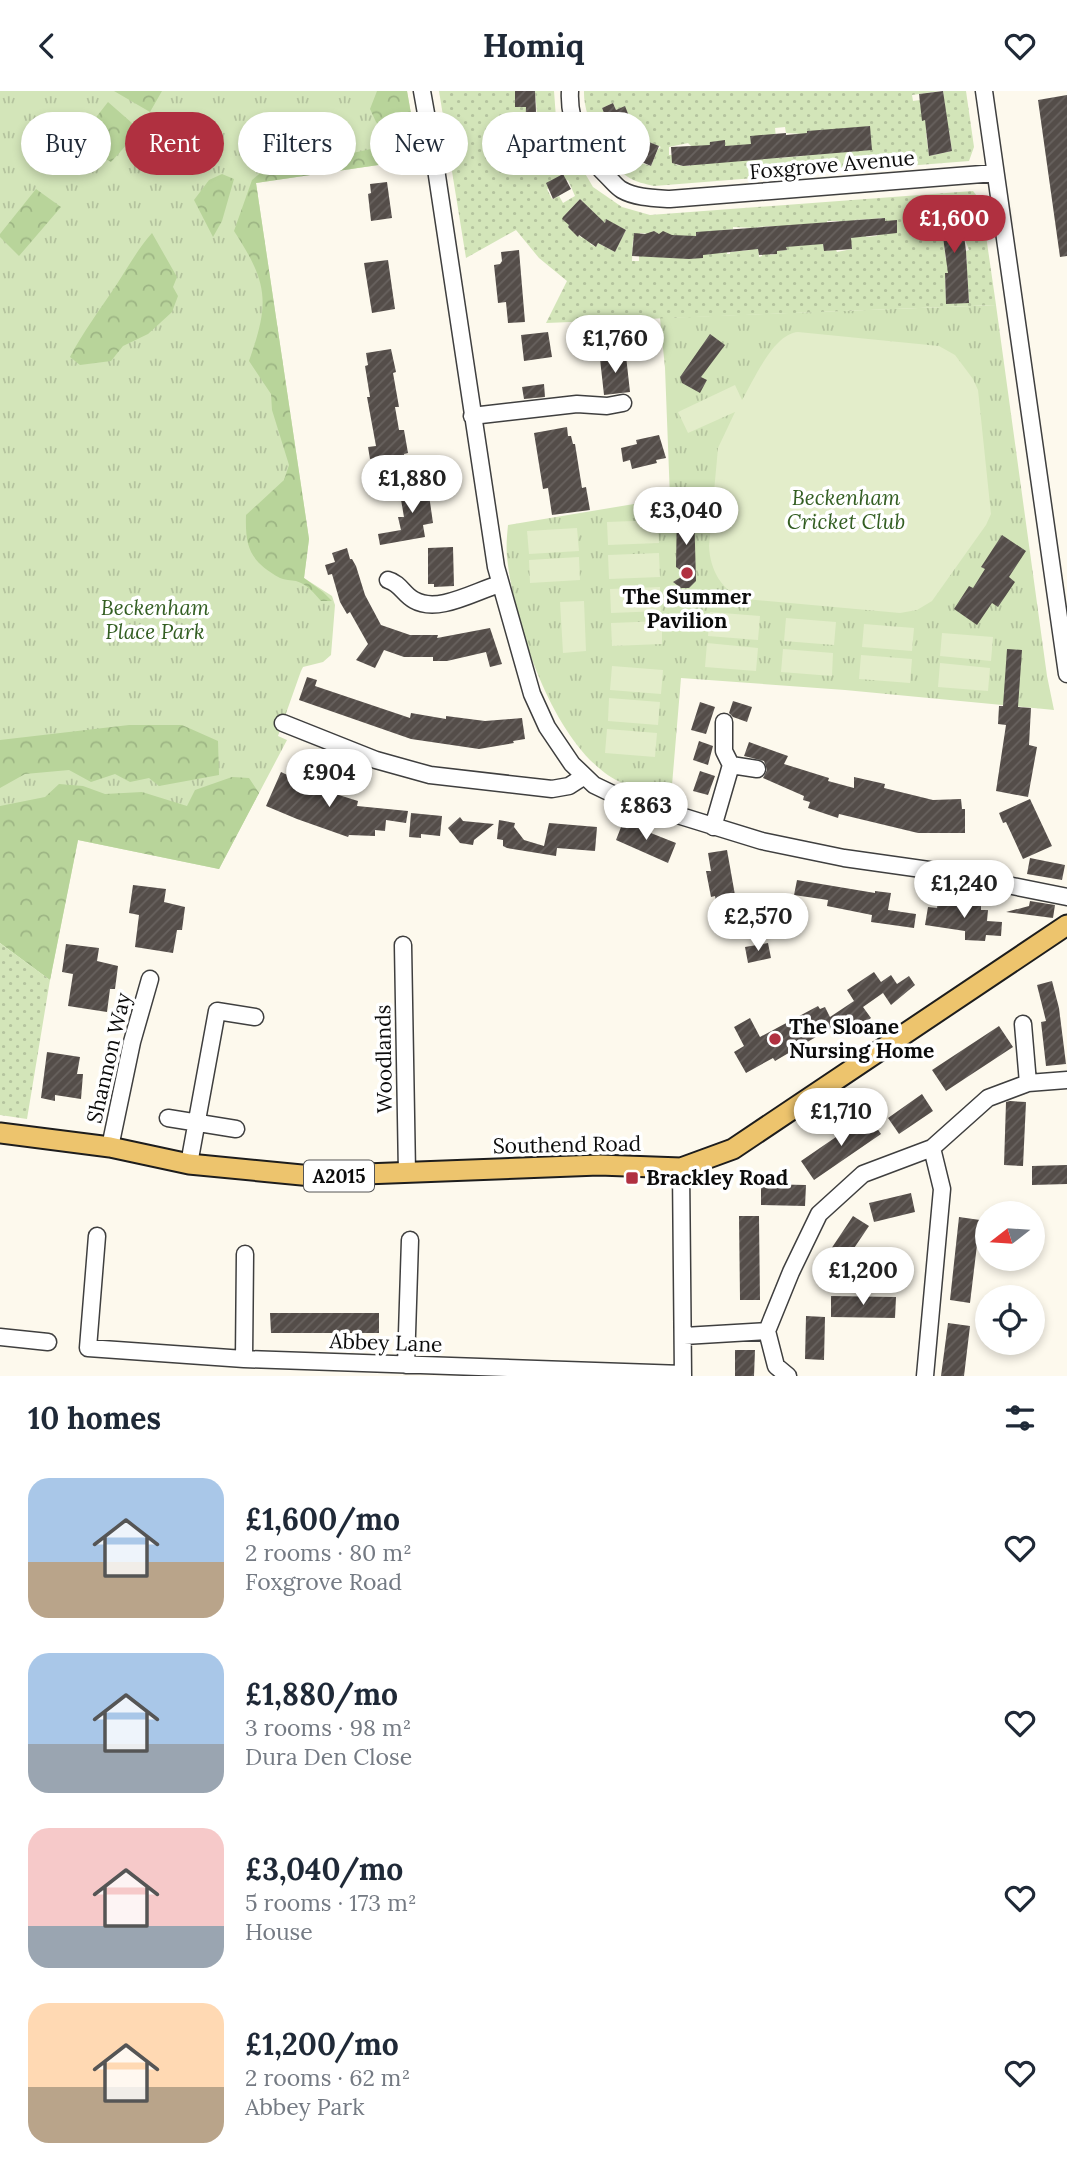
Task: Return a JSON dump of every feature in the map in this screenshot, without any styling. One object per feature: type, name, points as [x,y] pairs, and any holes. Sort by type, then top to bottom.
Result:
[{"type":"main road","name":"Southend Road","points":[[0,1133],[110,1147],[189,1164],[312,1176],[589,1165],[681,1168],[733,1149],[1067,925]]},
{"type":"street","points":[[422,91],[491,542],[500,584],[523,670],[536,705],[553,738],[583,777],[619,797],[713,827],[796,849],[943,872],[1067,897]]},
{"type":"street","name":"Foxgrove Avenue","points":[[570,91],[569,104],[577,135],[597,166],[621,190],[643,197],[670,199],[995,173]]},
{"type":"street","points":[[989,92],[995,173],[1067,674]]},
{"type":"street","points":[[472,416],[577,404],[607,406],[623,403]]},
{"type":"street","points":[[388,580],[395,582],[414,600],[435,605],[500,584]]},
{"type":"street","points":[[713,827],[731,765],[724,751],[724,722]]},
{"type":"street","points":[[283,723],[376,760],[462,781],[552,789],[569,786],[583,777]]},
{"type":"street","points":[[731,765],[757,769]]},
{"type":"street","name":"Woodlands","points":[[403,945],[407,1173]]},
{"type":"street","name":"Shannon Way","points":[[110,1147],[132,1042],[150,979]]},
{"type":"street","points":[[189,1164],[217,1011],[255,1017]]},
{"type":"street","points":[[1023,1024],[1028,1083]]},
{"type":"street","points":[[788,1376],[776,1366],[767,1331],[819,1214],[863,1174],[932,1147],[988,1098],[1028,1083],[1067,1080]]},
{"type":"street","points":[[168,1118],[236,1129]]},
{"type":"street","points":[[925,1376],[942,1189],[932,1147]]},
{"type":"street","points":[[681,1168],[683,1375]]},
{"type":"street","name":"Abbey Lane","points":[[97,1236],[88,1348],[244,1359],[683,1375]]},
{"type":"street","points":[[405,1365],[410,1240]]},
{"type":"street","points":[[244,1359],[245,1254]]},
{"type":"street","points":[[684,1336],[767,1331]]},
{"type":"street","points":[[0,1337],[48,1342]]},
{"type":"green space","name":"Beckenham Place Park","points":[[0,91],[407,91],[411,112],[370,112],[370,166],[356,168],[356,112],[238,112],[238,175],[310,175],[256,183],[309,539],[304,578],[332,596],[335,605],[331,655],[323,662],[303,667],[278,736],[287,740],[219,869],[78,840],[50,980],[0,943]]},
{"type":"green space","points":[[114,91],[162,91],[150,112]]},
{"type":"green space","points":[[377,91],[407,91],[411,112],[371,112],[370,109]]},
{"type":"green space","points":[[439,91],[515,91],[526,107],[526,112],[482,112],[482,175],[586,175],[593,187],[622,207],[650,215],[973,191],[981,201],[996,305],[546,323],[567,281],[539,258],[516,230],[466,258],[453,175],[468,175],[468,112],[442,112]],"holes":[[[568,180],[575,196],[563,203],[559,196],[552,199],[547,189]],[[580,199],[597,216],[582,238],[568,227],[571,224],[564,216]],[[956,205],[956,214],[960,213],[962,228],[937,230],[938,206]],[[885,218],[886,231],[878,232],[877,236],[866,237],[866,232],[855,231],[854,220]],[[606,220],[626,230],[615,252],[598,243],[596,247],[590,244],[595,242]],[[827,221],[839,221],[852,249],[824,251],[822,227],[827,226]],[[773,226],[785,229],[786,250],[770,255],[769,251],[762,252],[759,257],[757,227]],[[733,227],[755,228],[750,240],[750,250],[727,254],[725,230]],[[653,231],[661,235],[665,232],[665,235],[639,256],[639,261],[632,261],[633,239],[639,239],[640,233],[650,234]],[[963,234],[969,250],[966,251],[967,264],[957,265],[956,259],[946,260],[943,237]],[[967,272],[969,302],[946,303],[945,273]]]},
{"type":"green space","points":[[535,91],[554,91],[556,112],[537,112]]},
{"type":"green space","points":[[584,91],[940,91],[912,95],[913,101],[920,100],[923,120],[946,117],[943,91],[966,91],[974,147],[969,161],[654,186],[626,175],[650,175],[650,166],[661,147],[650,142],[650,112],[627,112],[625,107],[616,110],[613,103],[602,108],[604,112],[587,112]],"holes":[[[785,127],[786,133],[802,134],[804,156],[778,158],[775,128]],[[949,130],[952,151],[929,156],[926,133]],[[688,143],[691,146],[690,166],[676,165],[672,155],[669,155],[669,147]]]},
{"type":"green space","points":[[108,102],[125,117],[125,147],[111,162],[111,112],[100,112]]},
{"type":"green space","points":[[370,149],[370,166],[356,168],[356,152]]},
{"type":"green space","points":[[220,175],[234,179],[222,221],[213,237],[194,200],[209,180]]},
{"type":"green space","points":[[258,175],[310,175],[256,183],[309,539],[304,578],[332,601],[321,601],[304,584],[280,578],[270,572],[251,553],[248,545],[246,515],[284,480],[289,465],[272,410],[271,394],[249,361],[260,323],[262,293],[254,265],[234,231],[252,180]]},
{"type":"green space","points":[[36,189],[61,207],[19,256],[0,234]]},
{"type":"green space","points":[[152,233],[177,277],[173,287],[178,296],[172,312],[148,334],[123,346],[111,361],[80,365],[70,357]]},
{"type":"green space","name":"Beckenham Cricket Club","points":[[996,305],[1047,676],[1054,710],[681,678],[671,797],[628,785],[605,773],[585,755],[567,731],[538,674],[511,584],[507,553],[508,525],[670,498],[665,368],[660,318]]},
{"type":"green space","points":[[798,332],[939,346],[955,355],[978,390],[991,514],[932,601],[917,610],[900,613],[745,599],[730,591],[715,571],[709,546],[718,448],[735,412],[688,433],[678,412],[735,385],[742,400],[772,349],[789,335]]},
{"type":"green space","points":[[658,520],[659,543],[608,545],[607,522]]},
{"type":"green space","points":[[577,528],[579,551],[529,554],[527,531]]},
{"type":"green space","points":[[659,553],[660,577],[609,579],[608,555]]},
{"type":"green space","points":[[579,557],[580,580],[530,583],[529,560]]},
{"type":"green space","points":[[660,587],[661,611],[611,613],[610,589]]},
{"type":"green space","points":[[584,601],[586,651],[563,653],[560,602]]},
{"type":"green space","points":[[710,612],[760,616],[758,640],[708,636]]},
{"type":"green space","points":[[786,618],[836,622],[834,645],[784,641]]},
{"type":"green space","points":[[662,621],[662,644],[612,646],[611,623]]},
{"type":"green space","points":[[864,624],[914,628],[912,651],[862,647]]},
{"type":"green space","points":[[942,633],[993,637],[991,661],[940,656]]},
{"type":"green space","points":[[707,643],[758,648],[756,671],[705,667]]},
{"type":"green space","points":[[783,649],[833,653],[832,676],[781,672]]},
{"type":"green space","points":[[861,655],[912,659],[910,683],[859,679]]},
{"type":"green space","points":[[940,663],[990,668],[988,691],[938,687]]},
{"type":"green space","points":[[612,666],[663,670],[661,694],[610,690]]},
{"type":"green space","points":[[609,698],[660,702],[658,725],[608,721]]},
{"type":"green space","points":[[129,725],[182,725],[218,741],[219,775],[159,786],[149,778],[130,782],[115,774],[91,782],[69,770],[25,774],[0,788],[0,740]]},
{"type":"green space","points":[[607,729],[657,733],[655,757],[605,753]]},
{"type":"green space","points":[[232,777],[249,778],[259,793],[219,869],[78,840],[50,980],[0,943],[0,806],[45,797],[59,784],[83,786],[105,794],[142,792],[187,806],[195,790]]},
{"type":"green space","points":[[0,943],[50,980],[27,1119],[0,1115]]},
{"type":"building","points":[[515,91],[535,91],[536,112],[526,112],[526,107],[515,107]]},
{"type":"building","points":[[943,91],[952,151],[929,156],[919,94]]},
{"type":"building","points":[[1067,95],[1067,256],[1060,257],[1038,100]]},
{"type":"building","points":[[613,103],[616,110],[625,106],[627,112],[604,112],[602,108]]},
{"type":"building","points":[[870,126],[872,150],[683,166],[672,163],[671,147],[710,145],[710,142],[725,140],[725,146],[751,144],[750,136]]},
{"type":"building","points":[[650,142],[659,146],[650,166]]},
{"type":"building","points":[[564,175],[571,189],[553,199],[546,183]]},
{"type":"building","points":[[387,182],[392,218],[371,221],[368,194],[371,193],[370,184]]},
{"type":"building","points":[[580,199],[605,223],[606,219],[626,230],[615,252],[598,243],[596,247],[579,235],[578,237],[562,219]]},
{"type":"building","points":[[956,205],[956,214],[961,213],[969,303],[946,304],[945,273],[948,273],[942,230],[937,230],[936,218],[938,206]]},
{"type":"building","points":[[885,218],[885,221],[897,220],[897,233],[851,238],[852,249],[824,251],[823,244],[786,247],[787,250],[777,251],[777,254],[759,255],[758,249],[689,259],[632,256],[634,233],[654,231],[659,234],[663,231],[672,235],[696,236],[696,232]]},
{"type":"building","points":[[519,250],[525,322],[508,323],[506,302],[498,303],[494,265],[502,261],[501,252]]},
{"type":"building","points":[[388,260],[395,309],[372,313],[364,263]]},
{"type":"building","points":[[548,332],[552,357],[524,361],[521,335]]},
{"type":"building","points":[[710,334],[725,345],[701,377],[707,380],[700,393],[682,383],[680,377]]},
{"type":"building","points":[[391,349],[399,407],[395,407],[399,430],[404,430],[408,453],[404,454],[405,463],[381,467],[380,458],[370,459],[368,447],[376,446],[367,397],[370,397],[365,366],[368,365],[366,353]]},
{"type":"building","points":[[626,356],[630,392],[604,395],[600,359]]},
{"type":"building","points":[[544,384],[545,397],[524,399],[522,387]]},
{"type":"building","points":[[567,427],[568,436],[571,436],[575,444],[582,488],[586,487],[590,510],[552,515],[548,488],[543,489],[534,433]]},
{"type":"building","points":[[659,435],[666,458],[632,469],[630,460],[623,462],[621,448],[637,444],[636,440]]},
{"type":"building","points":[[431,483],[433,494],[429,495],[433,523],[423,525],[425,537],[380,545],[378,534],[401,530],[398,517],[404,517],[399,488]]},
{"type":"building","points":[[677,508],[694,508],[696,581],[689,588],[681,588],[673,582],[686,574],[676,567]]},
{"type":"building","points":[[1002,535],[1026,551],[1009,577],[1015,582],[998,607],[992,603],[977,625],[954,609],[969,586],[973,588],[985,569],[981,567]]},
{"type":"building","points":[[453,547],[454,586],[434,587],[434,584],[428,584],[428,548]]},
{"type":"building","points":[[347,548],[365,595],[381,625],[410,635],[438,635],[437,638],[490,628],[502,664],[490,667],[486,652],[447,661],[433,661],[433,657],[404,657],[384,650],[375,668],[356,660],[368,644],[350,612],[347,614],[340,602],[332,574],[328,575],[325,565],[335,562],[332,553]]},
{"type":"building","points":[[1007,649],[1022,650],[1018,707],[1031,708],[1029,745],[1037,747],[1028,797],[996,791],[1006,725],[998,724],[999,706],[1003,706]]},
{"type":"building","points":[[307,677],[317,680],[315,686],[410,718],[411,713],[446,719],[446,716],[485,721],[522,718],[525,739],[479,749],[411,739],[299,700]]},
{"type":"building","points":[[733,701],[752,707],[747,722],[729,713]]},
{"type":"building","points":[[700,702],[715,707],[706,734],[691,730]]},
{"type":"building","points":[[699,741],[713,746],[708,765],[693,760]]},
{"type":"building","points":[[749,742],[788,756],[784,764],[854,788],[854,777],[885,784],[884,788],[933,800],[961,799],[962,809],[965,809],[965,833],[918,833],[839,814],[838,818],[808,808],[810,802],[803,800],[804,796],[763,778],[767,770],[764,761],[744,756]]},
{"type":"building","points":[[700,771],[715,776],[708,795],[693,791]]},
{"type":"building","points":[[281,772],[298,780],[297,782],[358,801],[357,806],[408,811],[406,823],[386,820],[385,831],[375,830],[375,836],[348,837],[297,819],[266,806]]},
{"type":"building","points":[[1030,799],[1052,846],[1023,859],[999,813]]},
{"type":"building","points":[[411,813],[442,816],[440,836],[421,834],[421,838],[409,837]]},
{"type":"building","points":[[460,817],[463,821],[494,824],[474,840],[473,845],[460,843],[448,828]]},
{"type":"building","points":[[499,820],[515,823],[514,827],[524,840],[544,846],[549,823],[597,827],[595,851],[557,848],[556,856],[507,848],[503,846],[503,840],[497,839]]},
{"type":"building","points":[[623,822],[676,843],[668,863],[616,840]]},
{"type":"building","points":[[727,850],[741,929],[722,932],[715,896],[711,897],[706,871],[711,871],[708,853]]},
{"type":"building","points":[[1030,858],[1065,865],[1062,880],[1027,874]]},
{"type":"building","points":[[797,880],[875,893],[891,893],[888,910],[916,914],[914,928],[871,922],[872,915],[827,906],[828,900],[794,895]]},
{"type":"building","points":[[133,885],[166,889],[164,902],[185,907],[182,930],[177,930],[173,953],[135,947],[139,915],[129,913]]},
{"type":"building","points":[[938,901],[981,905],[981,910],[988,910],[987,921],[1002,922],[1001,936],[986,935],[985,941],[965,940],[965,931],[925,925],[928,907],[937,908]]},
{"type":"building","points":[[1030,901],[1055,905],[1053,918],[1006,912],[1029,906]]},
{"type":"building","points":[[768,943],[771,958],[748,963],[745,947]]},
{"type":"building","points":[[66,944],[99,948],[97,961],[118,966],[115,989],[110,989],[107,1012],[68,1006],[73,974],[62,972]]},
{"type":"building","points":[[874,972],[881,982],[891,975],[897,984],[909,976],[915,985],[891,1005],[883,993],[863,1007],[871,1018],[857,1028],[855,1025],[844,1033],[838,1024],[775,1061],[773,1058],[746,1073],[734,1052],[744,1046],[734,1027],[750,1018],[760,1037],[818,1006],[820,1009],[825,1007],[830,1017],[854,1001],[847,990]]},
{"type":"building","points":[[1052,981],[1059,1008],[1066,1064],[1046,1066],[1041,1022],[1046,1021],[1037,985]]},
{"type":"building","points":[[999,1026],[1013,1047],[946,1091],[932,1070]]},
{"type":"building","points":[[47,1052],[80,1057],[77,1074],[83,1074],[81,1099],[55,1095],[55,1101],[41,1098]]},
{"type":"building","points":[[922,1094],[933,1111],[899,1134],[888,1118]]},
{"type":"building","points":[[1006,1102],[1026,1102],[1023,1166],[1004,1165]]},
{"type":"building","points":[[868,1115],[881,1134],[814,1180],[801,1161]]},
{"type":"building","points":[[1067,1165],[1067,1184],[1032,1185],[1032,1166]]},
{"type":"building","points":[[761,1184],[806,1185],[805,1206],[761,1205]]},
{"type":"building","points":[[911,1193],[915,1212],[874,1222],[869,1203]]},
{"type":"building","points":[[739,1216],[759,1216],[760,1300],[740,1300]]},
{"type":"building","points":[[853,1216],[869,1226],[844,1263],[829,1252]]},
{"type":"building","points":[[959,1217],[975,1219],[975,1262],[970,1303],[950,1300]]},
{"type":"building","points":[[831,1296],[896,1297],[895,1318],[831,1317]]},
{"type":"building","points":[[270,1313],[379,1313],[379,1333],[271,1333]]},
{"type":"building","points":[[806,1316],[825,1317],[824,1360],[805,1359]]},
{"type":"building","points":[[948,1323],[970,1326],[964,1376],[941,1376]]},
{"type":"building","points":[[735,1350],[755,1350],[754,1376],[735,1376]]},
{"type":"place","name":"The Summer Pavilion","points":[[687,573]]},
{"type":"place","name":"The Sloane Nursing Home","points":[[775,1039]]},
{"type":"place","name":"Brackley Road","points":[[632,1178]]}]
